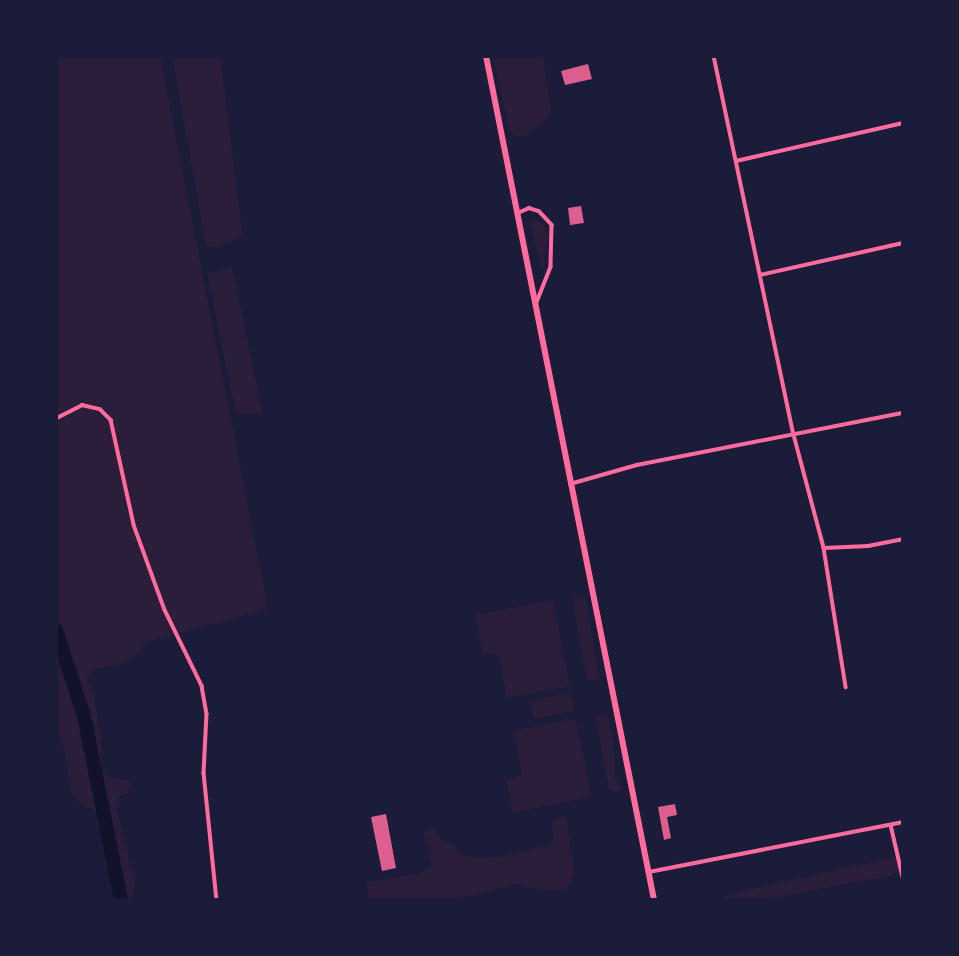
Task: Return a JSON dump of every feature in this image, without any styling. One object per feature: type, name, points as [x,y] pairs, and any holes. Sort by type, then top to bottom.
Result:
[{"type":"main road","points":[[486,56],[569,484],[654,900]]},
{"type":"street","points":[[714,56],[794,435],[824,548],[846,687]]},
{"type":"street","points":[[736,161],[903,123]]},
{"type":"street","points":[[517,213],[529,208],[539,211],[552,225],[551,267],[543,295],[535,307]]},
{"type":"street","points":[[760,275],[903,243]]},
{"type":"street","points":[[57,418],[82,405],[100,409],[111,420],[134,524],[165,610],[202,686],[207,715],[204,773],[217,900]]},
{"type":"street","points":[[569,484],[637,465],[903,413]]},
{"type":"street","points":[[824,548],[868,546],[903,539]]},
{"type":"street","points":[[649,872],[903,822]]},
{"type":"street","points":[[891,825],[903,877]]},
{"type":"shaded area","points":[[56,56],[160,56],[268,609],[143,643],[142,651],[124,664],[91,670],[87,678],[93,690],[101,735],[102,770],[108,777],[130,781],[133,789],[119,798],[116,806],[135,884],[132,900],[121,900],[119,874],[109,859],[100,813],[83,806],[70,792],[66,756],[56,726]]},
{"type":"shaded area","points":[[172,56],[220,56],[243,236],[219,248],[206,246]]},
{"type":"shaded area","points":[[493,56],[543,56],[551,109],[547,118],[527,136],[517,137],[509,130]]},
{"type":"shaded area","points":[[538,220],[546,228],[548,235],[542,272],[530,221]]},
{"type":"shaded area","points":[[232,267],[263,414],[236,414],[207,273]]},
{"type":"shaded area","points":[[585,597],[600,679],[587,681],[572,599]]},
{"type":"shaded area","points":[[553,600],[570,686],[507,698],[498,653],[483,655],[475,615]]},
{"type":"shaded area","points":[[571,693],[575,711],[534,719],[530,701]]},
{"type":"shaded area","points":[[607,713],[614,742],[615,778],[622,790],[616,793],[609,789],[595,715]]},
{"type":"shaded area","points":[[576,719],[592,797],[513,813],[506,779],[522,775],[513,731]]},
{"type":"shaded area","points":[[565,815],[575,873],[567,890],[539,890],[517,884],[453,900],[368,900],[367,882],[419,873],[432,866],[424,832],[432,825],[443,842],[452,842],[460,854],[477,858],[500,857],[554,844],[552,822]]},
{"type":"shaded area","points":[[903,855],[903,870],[888,876],[762,900],[725,900],[726,895]]},
{"type":"building","points":[[588,64],[592,79],[565,85],[561,71]]},
{"type":"building","points":[[581,206],[584,223],[570,225],[568,208]]},
{"type":"building","points":[[675,804],[677,815],[667,817],[671,838],[664,840],[658,807]]},
{"type":"building","points":[[386,814],[396,868],[382,871],[371,817]]},
{"type":"waterway","points":[[56,630],[84,716],[121,900]]}]
